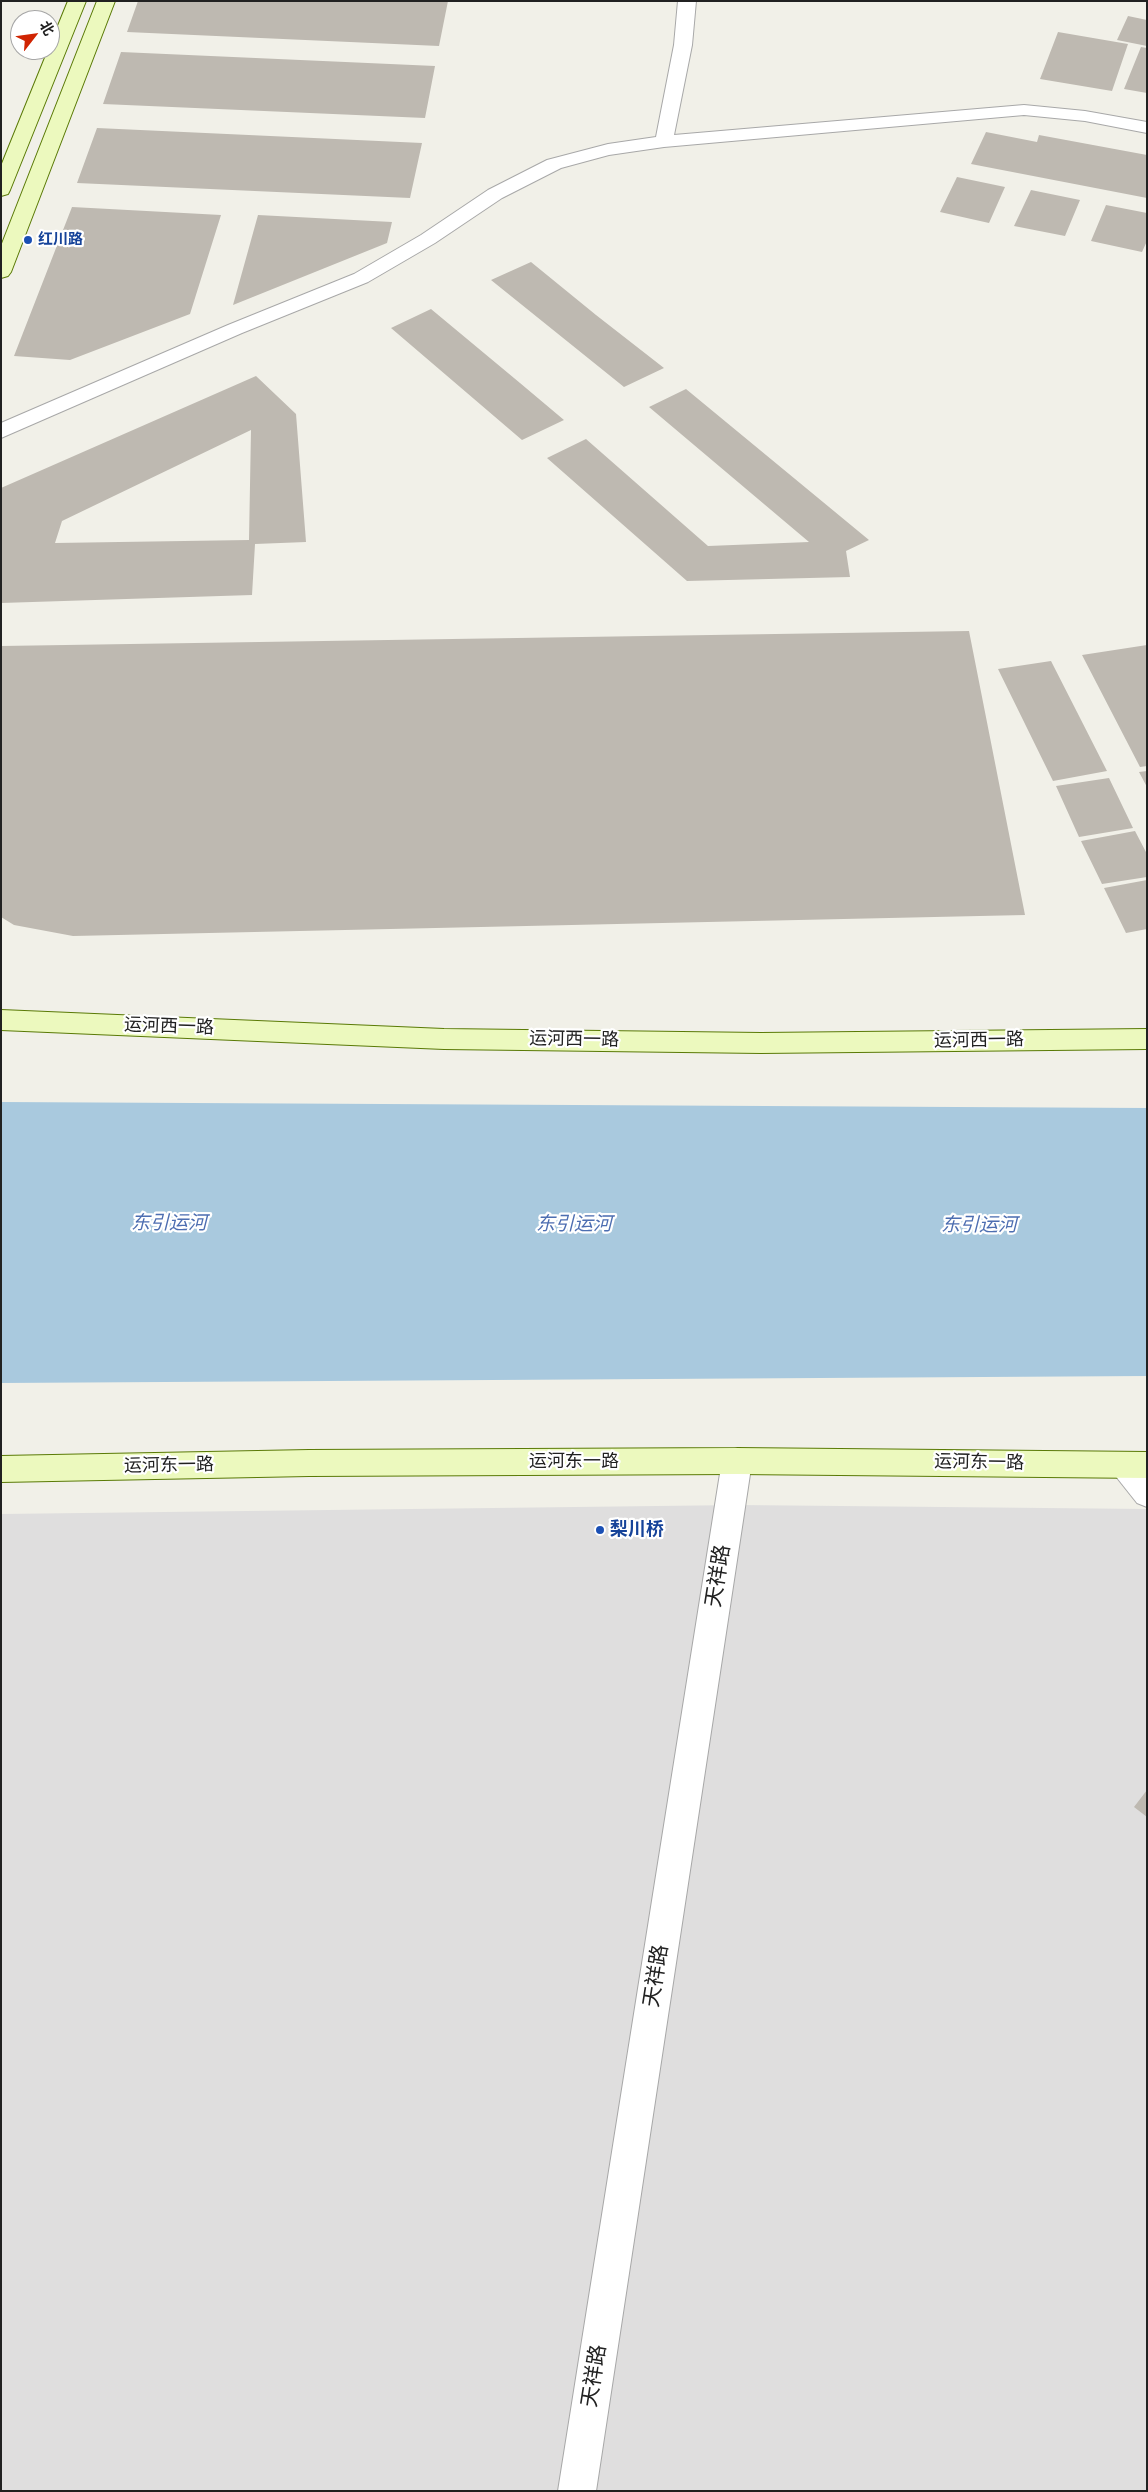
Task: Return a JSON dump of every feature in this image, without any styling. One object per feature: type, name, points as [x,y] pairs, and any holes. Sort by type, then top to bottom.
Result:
[{"type":"street","points":[[1,190],[77,1]]},
{"type":"street","points":[[1,272],[106,1]]},
{"type":"street","points":[[664,141],[683,45],[687,1]]},
{"type":"street","points":[[1,431],[235,329],[361,278],[428,239],[495,194],[554,164],[608,150],[664,141],[1024,110],[1085,116],[1147,128]]},
{"type":"street","name":"运河西一路","points":[[1,1020],[444,1039],[761,1043],[1147,1040]]},
{"type":"street","name":"运河东一路","points":[[1,1469],[309,1463],[737,1461],[1135,1465]]},
{"type":"street","name":"天祥路","points":[[578,2491],[737,1461]]},
{"type":"street","points":[[1135,1465],[1147,1494]]},
{"type":"shaded area","points":[[739,1505],[1147,1509],[1147,2491],[1,2491],[1,1514]]},
{"type":"water","name":"东引运河","points":[[1,1102],[1147,1108],[1147,1376],[1,1383]]},
{"type":"building","points":[[138,1],[448,1],[439,46],[127,32]]},
{"type":"building","points":[[1128,16],[1147,20],[1147,46],[1117,40]]},
{"type":"building","points":[[1058,32],[1128,44],[1112,91],[1040,79]]},
{"type":"building","points":[[1141,47],[1147,48],[1147,93],[1124,89]]},
{"type":"building","points":[[121,52],[435,66],[425,118],[103,104]]},
{"type":"building","points":[[97,128],[422,143],[410,198],[77,183]]},
{"type":"building","points":[[986,132],[1037,142],[1039,135],[1147,155],[1147,198],[971,164]]},
{"type":"building","points":[[957,177],[1005,187],[989,223],[940,212]]},
{"type":"building","points":[[1031,190],[1080,200],[1065,236],[1014,226]]},
{"type":"building","points":[[1106,205],[1147,213],[1147,241],[1142,252],[1091,241]]},
{"type":"building","points":[[72,207],[221,215],[190,314],[70,360],[14,356]]},
{"type":"building","points":[[258,215],[392,222],[387,243],[233,305]]},
{"type":"building","points":[[531,262],[664,368],[624,387],[491,280]]},
{"type":"building","points":[[431,309],[564,420],[522,440],[391,328]]},
{"type":"building","points":[[256,376],[296,414],[306,542],[255,544],[252,595],[1,603],[1,488]],"holes":[[[251,430],[249,540],[55,543],[62,521]]]},
{"type":"building","points":[[686,389],[869,540],[846,551],[850,577],[687,581],[547,458],[586,439],[708,546],[809,542],[649,407]]},
{"type":"building","points":[[969,631],[1025,915],[73,936],[14,925],[1,917],[1,646]]},
{"type":"building","points":[[1147,645],[1147,766],[1140,767],[1082,655]]},
{"type":"building","points":[[1051,661],[1107,771],[1053,781],[998,669]]},
{"type":"building","points":[[1147,771],[1147,787],[1139,772]]},
{"type":"building","points":[[1109,778],[1133,828],[1079,837],[1056,786]]},
{"type":"building","points":[[1135,831],[1147,854],[1147,877],[1102,884],[1081,841]]},
{"type":"building","points":[[1147,880],[1147,929],[1126,933],[1104,888]]},
{"type":"building","points":[[1147,1790],[1147,1817],[1134,1807]]},
{"type":"place","name":"红川路","points":[[28,240]]},
{"type":"place","name":"梨川桥","points":[[600,1530]]}]
